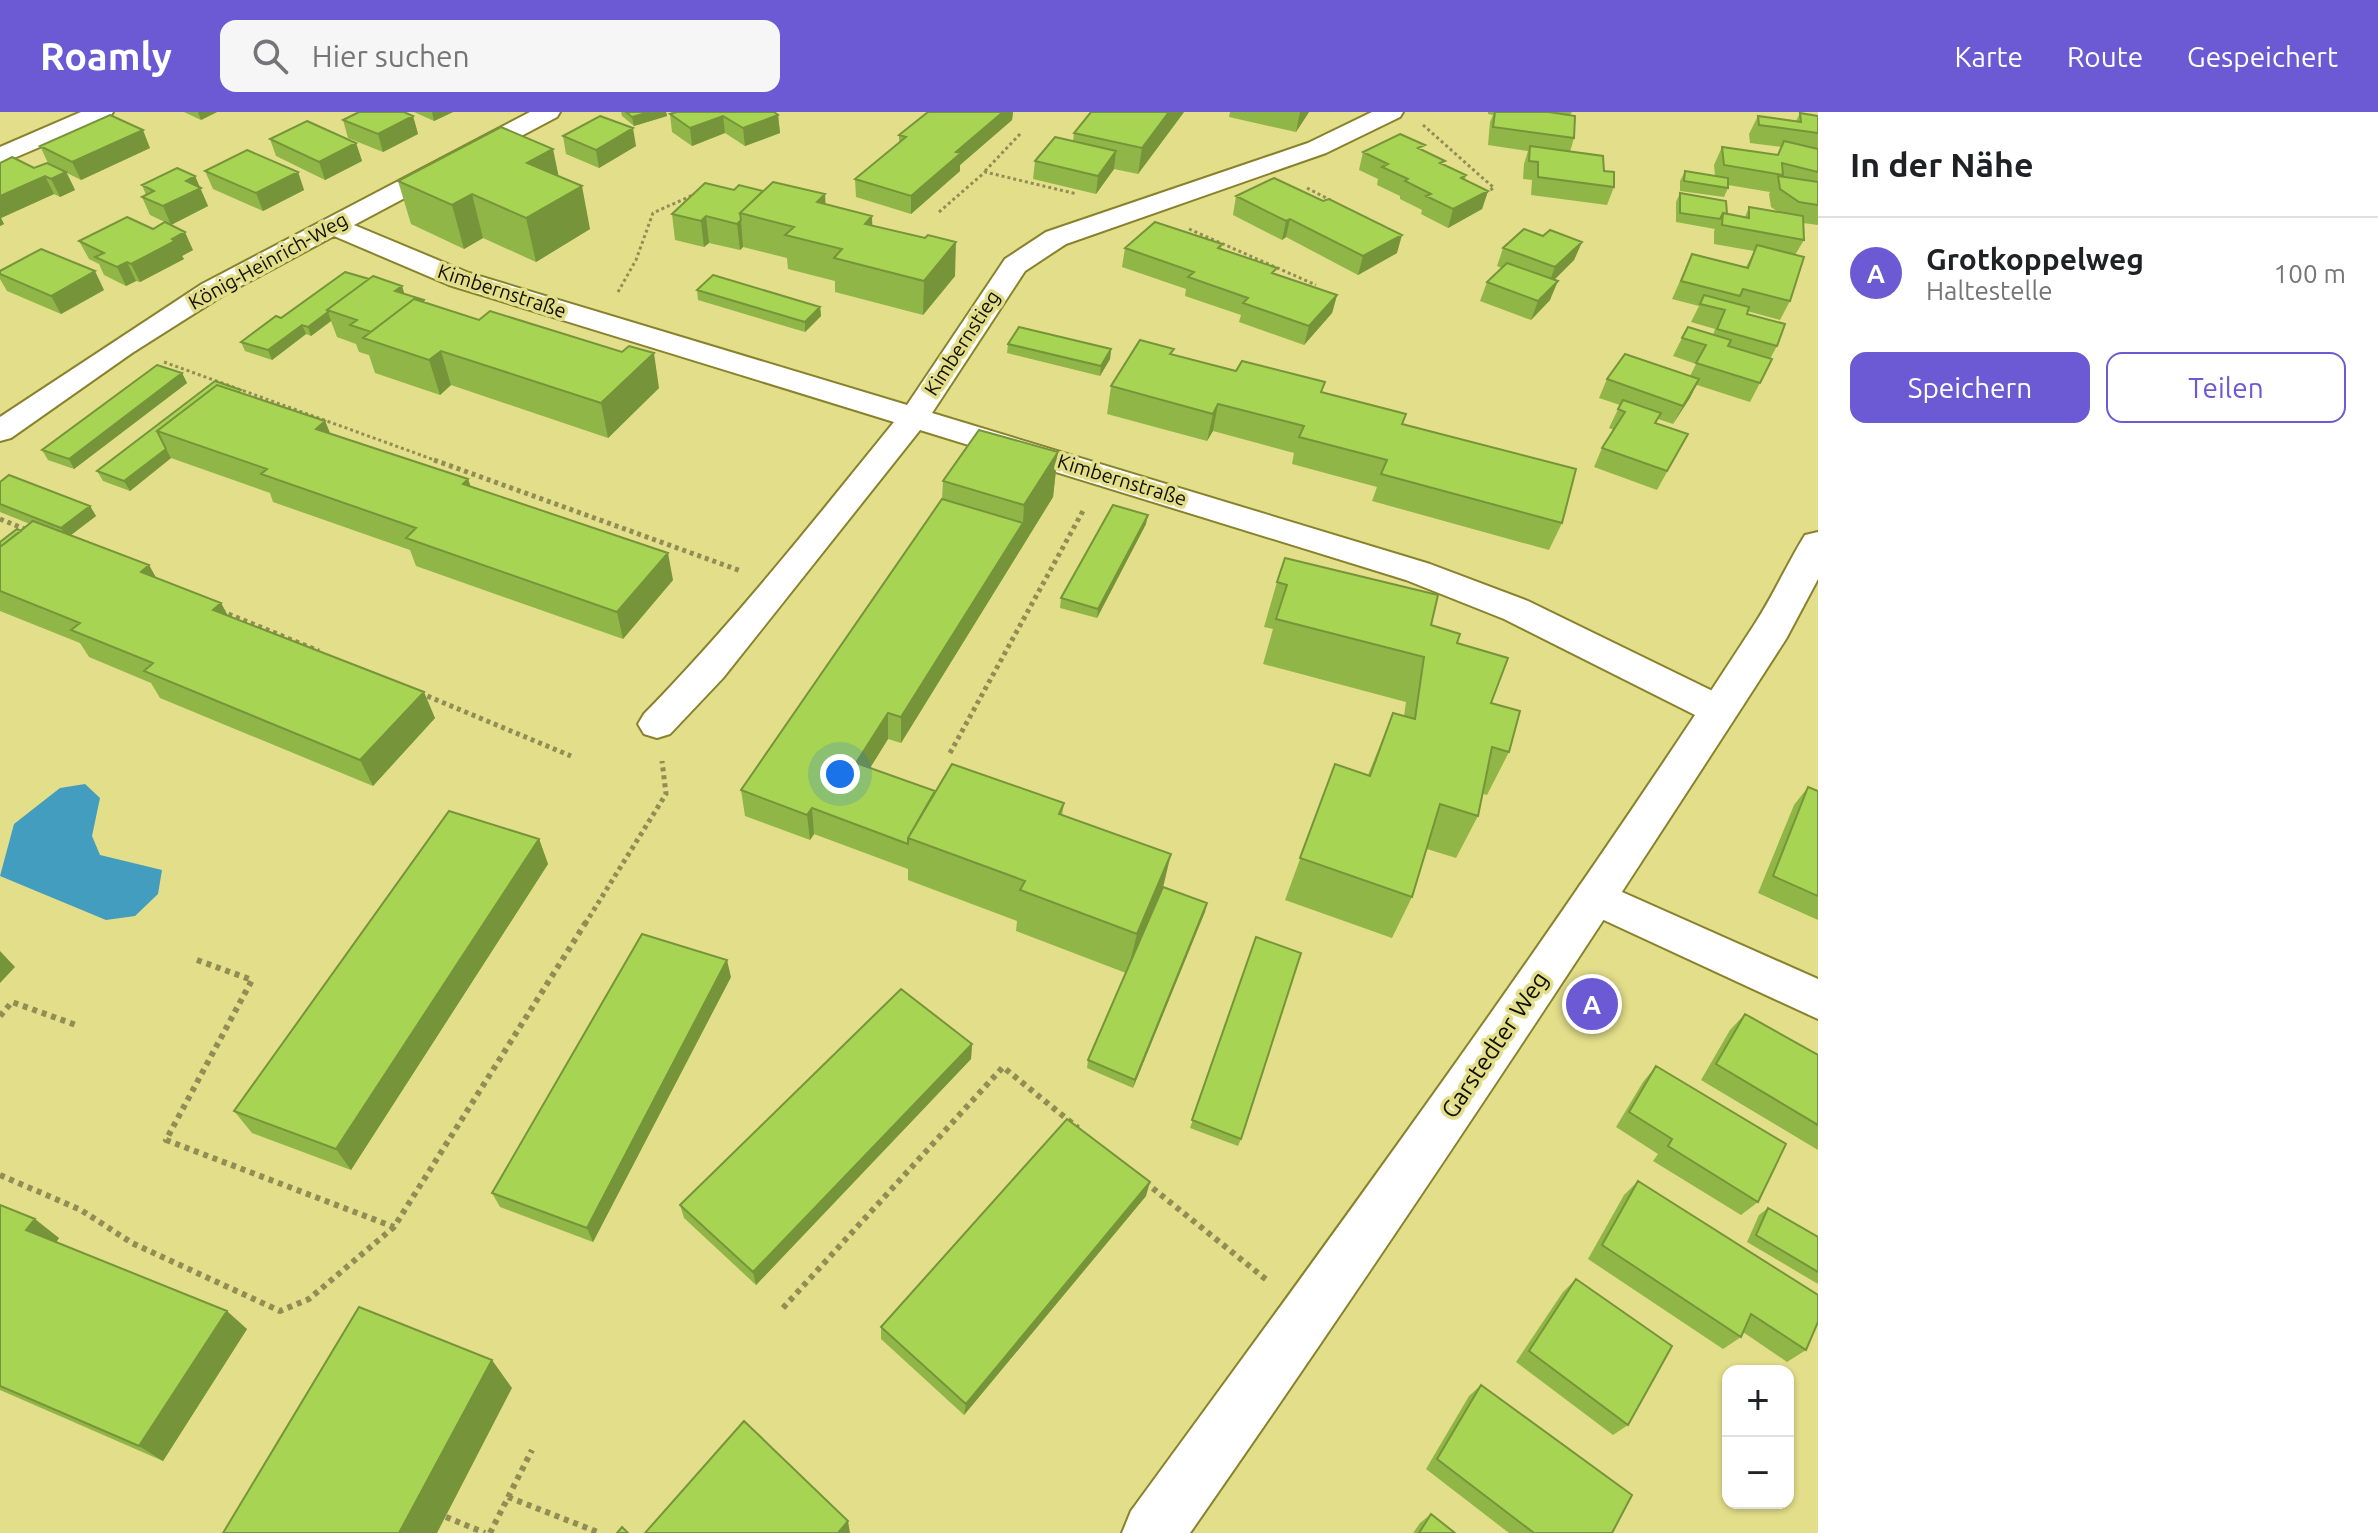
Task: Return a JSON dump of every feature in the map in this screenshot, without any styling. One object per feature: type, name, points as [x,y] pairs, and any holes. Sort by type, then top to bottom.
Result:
[{"type":"main road","name":"Garstedter Weg","points":[[1153,1533],[1309,1314],[1595,897],[1772,629],[1818,544]]},
{"type":"street","points":[[0,156],[101,112]]},
{"type":"street","name":"König-Heinrich-Weg","points":[[0,431],[212,290],[548,112]]},
{"type":"street","name":"Kimbernstieg","points":[[657,724],[710,669],[781,585],[915,416],[1002,280],[1015,265],[1056,238],[1263,167],[1392,115]]},
{"type":"street","name":"Kimbernstraße","points":[[330,225],[459,279],[1418,572],[1516,610],[1718,710]]},
{"type":"street","points":[[1595,897],[1818,1000]]},
{"type":"path","points":[[1392,115],[1494,188],[1474,199]]},
{"type":"path","points":[[939,212],[985,172],[1021,133]]},
{"type":"path","points":[[1263,167],[1345,207]]},
{"type":"path","points":[[985,172],[1144,210],[1316,285]]},
{"type":"path","points":[[594,320],[611,304],[636,260],[653,213],[695,195]]},
{"type":"path","points":[[122,347],[781,585]]},
{"type":"path","points":[[208,387],[215,381]]},
{"type":"path","points":[[950,753],[1103,474]]},
{"type":"path","points":[[0,519],[34,533]]},
{"type":"path","points":[[208,605],[324,653]]},
{"type":"path","points":[[411,690],[571,756]]},
{"type":"path","points":[[0,1175],[81,1210],[132,1243],[280,1311],[309,1299],[394,1227],[666,794],[657,724]]},
{"type":"path","points":[[197,960],[252,980],[166,1140],[394,1227]]},
{"type":"path","points":[[0,1016],[12,1002],[76,1025]]},
{"type":"path","points":[[783,1308],[1003,1067],[1089,1136]]},
{"type":"path","points":[[1138,1176],[1309,1314]]},
{"type":"path","points":[[446,1517],[488,1533],[532,1450]]},
{"type":"path","points":[[508,1497],[600,1533]]},
{"type":"water","points":[[85,784],[100,798],[92,836],[100,855],[162,870],[158,894],[135,916],[106,920],[0,876],[14,824],[60,788]]},
{"type":"building","points":[[359,112],[404,112],[413,116],[378,134],[343,120]]},
{"type":"building","points":[[626,112],[650,112],[632,117]]},
{"type":"building","points":[[774,112],[778,115],[743,128],[723,116],[690,128],[670,114]]},
{"type":"building","points":[[928,112],[1003,112],[911,196],[855,179],[906,137],[899,135]]},
{"type":"building","points":[[1091,112],[1169,112],[1142,148],[1074,133]]},
{"type":"building","points":[[1495,112],[1549,112],[1575,116],[1574,138],[1493,127]]},
{"type":"building","points":[[1800,113],[1818,116],[1818,133],[1759,125],[1758,116],[1801,122]]},
{"type":"building","points":[[110,115],[143,130],[72,162],[40,146]]},
{"type":"building","points":[[600,116],[633,128],[596,150],[563,136]]},
{"type":"building","points":[[307,121],[356,143],[319,162],[270,139]]},
{"type":"building","points":[[501,127],[553,149],[527,163],[582,186],[526,218],[472,194],[452,205],[398,181]]},
{"type":"building","points":[[1400,134],[1425,145],[1418,148],[1466,175],[1461,178],[1488,191],[1453,209],[1426,196],[1431,194],[1382,167],[1388,164],[1363,152]]},
{"type":"building","points":[[1055,137],[1116,151],[1098,176],[1035,161]]},
{"type":"building","points":[[1784,141],[1818,149],[1818,172],[1782,163],[1783,175],[1724,165],[1722,147],[1778,155]]},
{"type":"building","points":[[1530,146],[1603,156],[1604,171],[1614,172],[1614,187],[1538,177],[1538,162],[1529,161]]},
{"type":"building","points":[[247,150],[298,172],[256,193],[205,171]]},
{"type":"building","points":[[12,157],[34,168],[47,163],[66,172],[51,179],[45,176],[0,196],[0,163]]},
{"type":"building","points":[[177,168],[195,176],[186,181],[201,188],[163,206],[142,197],[154,191],[142,185]]},
{"type":"building","points":[[1685,171],[1728,178],[1728,188],[1684,181]]},
{"type":"building","points":[[1778,176],[1818,182],[1818,205],[1799,202],[1780,189]]},
{"type":"building","points":[[1274,178],[1323,201],[1329,199],[1402,235],[1363,256],[1236,196]]},
{"type":"building","points":[[773,182],[825,194],[817,202],[872,216],[865,224],[956,242],[924,281],[834,258],[842,249],[785,235],[794,227],[740,213]]},
{"type":"building","points":[[705,183],[734,190],[739,185],[763,191],[740,213],[741,220],[737,224],[706,216],[701,221],[672,214]]},
{"type":"building","points":[[1680,193],[1726,201],[1727,214],[1723,213],[1720,219],[1680,213]]},
{"type":"building","points":[[1749,207],[1803,216],[1804,240],[1722,225],[1723,213],[1749,218]]},
{"type":"building","points":[[127,217],[153,229],[165,222],[185,232],[172,239],[175,241],[131,264],[127,262],[117,267],[95,257],[104,253],[79,241]]},
{"type":"building","points":[[1155,222],[1222,244],[1218,248],[1277,268],[1272,273],[1337,295],[1309,326],[1243,303],[1248,298],[1188,277],[1194,272],[1125,248]]},
{"type":"building","points":[[1524,229],[1543,236],[1550,230],[1582,242],[1555,267],[1503,248]]},
{"type":"building","points":[[1757,245],[1804,257],[1790,301],[1743,289],[1740,296],[1681,281],[1692,254],[1748,268]]},
{"type":"building","points":[[41,249],[95,271],[51,296],[0,274],[0,271]]},
{"type":"building","points":[[1507,263],[1558,281],[1538,301],[1487,282]]},
{"type":"building","points":[[345,272],[369,279],[308,327],[302,325],[268,350],[241,342],[276,316],[281,318]]},
{"type":"building","points":[[713,275],[820,307],[805,322],[697,290]]},
{"type":"building","points":[[373,276],[402,286],[395,291],[424,300],[414,299],[371,332],[350,325],[357,320],[327,310]]},
{"type":"building","points":[[1704,295],[1749,307],[1747,314],[1785,324],[1777,346],[1717,329],[1725,310],[1700,304]]},
{"type":"building","points":[[414,299],[479,320],[490,311],[622,352],[629,346],[654,353],[601,403],[441,351],[429,360],[363,338]]},
{"type":"building","points":[[1019,327],[1111,349],[1101,366],[1008,344]]},
{"type":"building","points":[[1688,327],[1731,340],[1728,346],[1772,359],[1760,383],[1696,363],[1706,345],[1682,338]]},
{"type":"building","points":[[1140,340],[1174,349],[1170,354],[1236,371],[1242,361],[1325,382],[1321,392],[1406,414],[1402,424],[1576,469],[1562,523],[1381,474],[1387,460],[1299,437],[1304,426],[1218,404],[1213,414],[1111,386]]},
{"type":"building","points":[[1625,354],[1699,379],[1683,406],[1607,379]]},
{"type":"building","points":[[157,365],[182,373],[69,459],[42,450]]},
{"type":"building","points":[[215,381],[241,390],[238,392],[217,385],[157,431],[166,449],[124,481],[97,471]]},
{"type":"building","points":[[217,385],[325,421],[316,429],[468,479],[463,484],[668,553],[617,612],[406,538],[416,528],[261,474],[267,469],[157,431]]},
{"type":"building","points":[[1623,400],[1661,413],[1655,423],[1688,434],[1667,471],[1602,448],[1625,412],[1618,409]]},
{"type":"building","points":[[979,430],[1058,452],[1024,505],[943,481]]},
{"type":"building","points":[[9,475],[90,506],[61,528],[0,504],[0,482]]},
{"type":"building","points":[[942,499],[1023,523],[901,717],[888,713],[856,763],[935,791],[908,838],[908,844],[812,808],[807,815],[741,790]]},
{"type":"building","points":[[1113,505],[1148,515],[1098,609],[1061,598]]},
{"type":"building","points":[[33,521],[149,565],[141,572],[221,603],[213,610],[424,692],[360,760],[144,671],[153,663],[71,630],[80,623],[0,591],[0,547]]},
{"type":"building","points":[[17,529],[21,531],[0,547],[0,542]]},
{"type":"building","points":[[1285,558],[1438,595],[1431,625],[1460,634],[1457,643],[1508,658],[1491,703],[1520,711],[1509,752],[1492,747],[1478,816],[1440,804],[1412,897],[1300,858],[1335,764],[1370,776],[1393,713],[1415,719],[1424,657],[1276,619],[1287,585],[1277,582]]},
{"type":"building","points":[[952,764],[1064,803],[1059,814],[1171,854],[1137,934],[1020,890],[1025,881],[908,838]]},
{"type":"building","points":[[1808,787],[1818,791],[1818,896],[1773,876]]},
{"type":"building","points":[[449,811],[539,839],[336,1149],[234,1111]]},
{"type":"building","points":[[1163,887],[1207,903],[1135,1080],[1088,1060]]},
{"type":"building","points":[[642,934],[727,960],[587,1228],[492,1193]]},
{"type":"building","points":[[1256,937],[1301,953],[1241,1139],[1192,1120]]},
{"type":"building","points":[[901,989],[972,1044],[753,1272],[680,1205]]},
{"type":"building","points":[[1745,1014],[1818,1055],[1818,1125],[1716,1064]]},
{"type":"building","points":[[1656,1066],[1786,1144],[1758,1202],[1668,1146],[1672,1139],[1629,1112]]},
{"type":"building","points":[[1067,1119],[1150,1182],[966,1404],[881,1327]]},
{"type":"building","points":[[1638,1181],[1818,1295],[1818,1322],[1806,1350],[1751,1314],[1741,1337],[1602,1245]]},
{"type":"building","points":[[0,1205],[35,1219],[26,1230],[227,1311],[139,1446],[0,1386]]},
{"type":"building","points":[[1768,1208],[1818,1237],[1818,1272],[1756,1235]]},
{"type":"building","points":[[1576,1279],[1672,1346],[1628,1425],[1529,1351]]},
{"type":"building","points":[[359,1307],[492,1360],[399,1533],[223,1533]]},
{"type":"building","points":[[1481,1385],[1632,1495],[1612,1533],[1534,1533],[1437,1459]]},
{"type":"building","points":[[744,1421],[848,1521],[838,1533],[645,1533]]},
{"type":"building","points":[[1431,1514],[1455,1533],[1419,1533]]},
{"type":"place","name":"Grotkoppelweg","points":[[1592,1004]]}]
